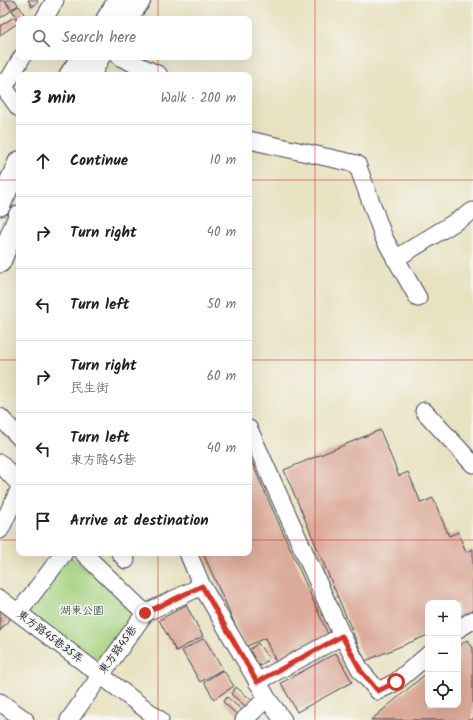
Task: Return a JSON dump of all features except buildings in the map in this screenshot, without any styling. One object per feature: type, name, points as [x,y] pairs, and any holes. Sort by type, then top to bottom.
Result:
[{"type":"main road","points":[[109,16],[119,0]]},
{"type":"main road","points":[[128,16],[140,0]]},
{"type":"main road","points":[[78,72],[92,67]]},
{"type":"main road","points":[[0,205],[16,174]]},
{"type":"main road","points":[[0,262],[16,223]]},
{"type":"street","points":[[46,16],[55,0]]},
{"type":"street","points":[[16,104],[2,85],[20,60]]},
{"type":"street","points":[[126,60],[152,72]]},
{"type":"street","points":[[252,141],[357,164],[375,217],[384,238],[418,298]]},
{"type":"street","points":[[396,258],[473,210]]},
{"type":"street","points":[[424,411],[473,464]]},
{"type":"street","points":[[0,417],[16,434]]},
{"type":"street","points":[[252,436],[342,636],[361,671],[378,691],[396,682],[425,658]]},
{"type":"street","points":[[0,462],[16,481]]},
{"type":"street","points":[[0,530],[16,496]]},
{"type":"street","points":[[18,613],[62,556]]},
{"type":"street","points":[[85,556],[145,613]]},
{"type":"street","points":[[189,556],[202,586],[266,698],[284,720]]},
{"type":"street","name":"東方路45巷","points":[[69,720],[145,613],[202,586]]},
{"type":"street","name":"東方路45巷35弄","points":[[0,599],[160,720]]},
{"type":"street","points":[[461,627],[473,620]]},
{"type":"street","points":[[257,682],[342,636]]},
{"type":"street","points":[[244,720],[266,698]]},
{"type":"street","points":[[0,702],[26,720]]},
{"type":"green space","name":"湖東公園","points":[[67,556],[69,556],[139,612],[96,667],[25,610]]},
{"type":"route","points":[[145,613],[202,586],[257,682],[342,636],[361,671],[378,691],[396,682]]}]
